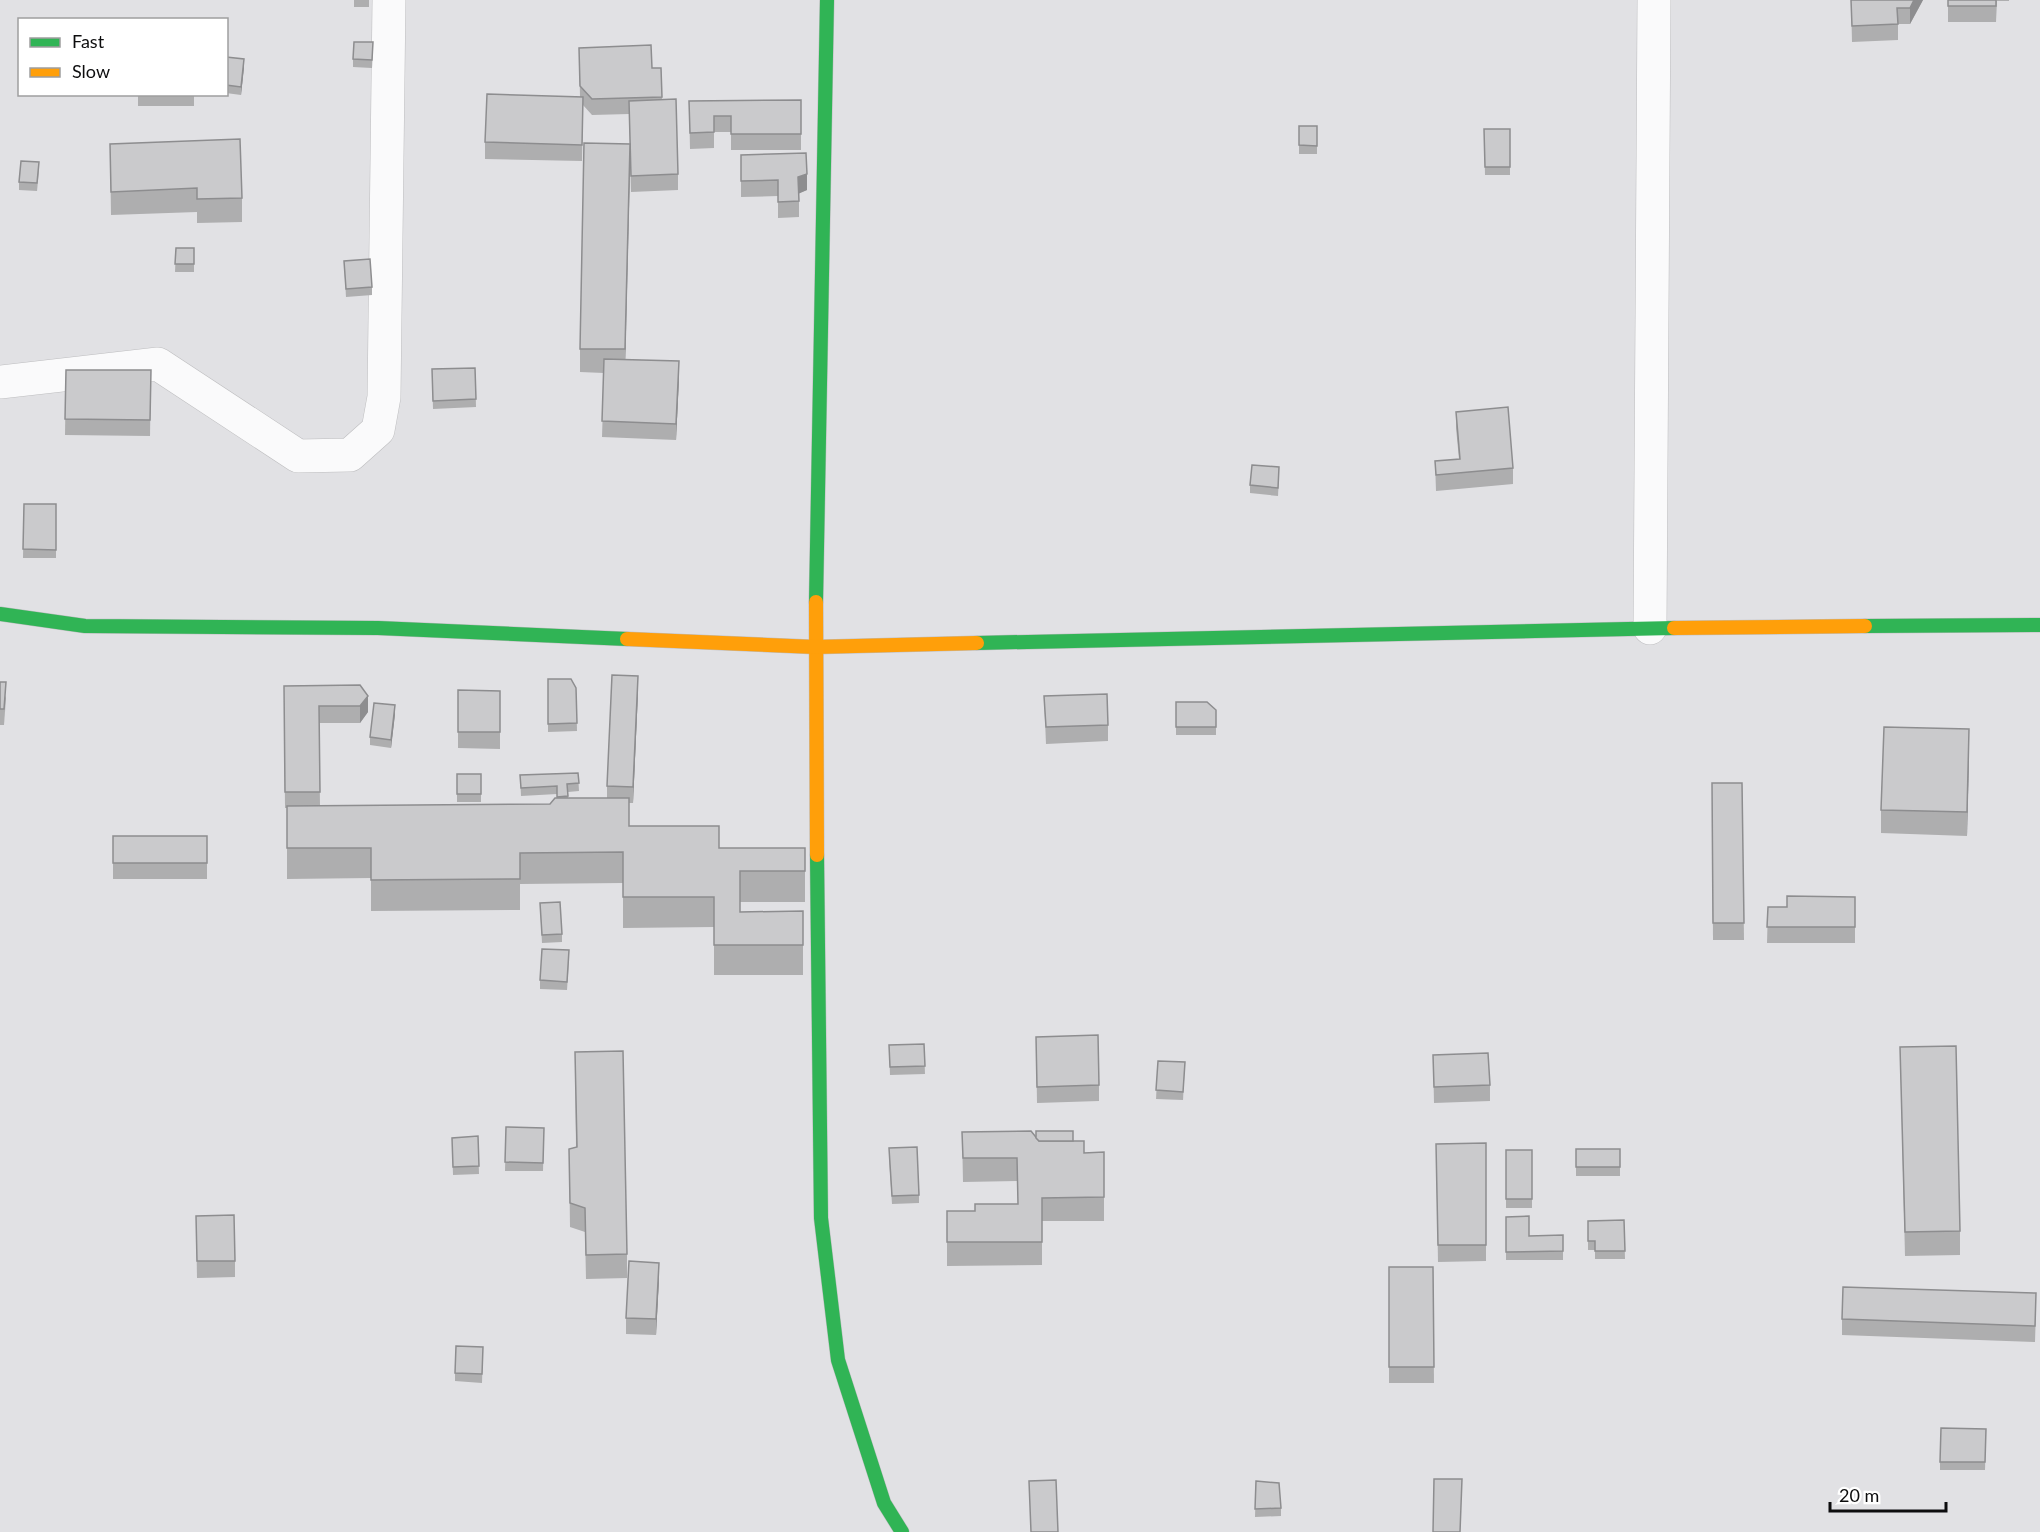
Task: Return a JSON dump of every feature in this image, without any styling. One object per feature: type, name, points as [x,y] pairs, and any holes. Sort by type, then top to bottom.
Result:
[{"type":"street","points":[[0,382],[158,364],[298,456],[350,455],[378,430],[384,397],[389,0]]},
{"type":"street","points":[[827,0],[815,647],[821,1218],[838,1360],[884,1503],[902,1532]]},
{"type":"street","points":[[1650,628],[1654,0]]},
{"type":"street","points":[[0,614],[85,626],[378,628],[815,647],[1650,628],[2040,625]]},
{"type":"building","points":[[1851,0],[1914,0],[1910,8],[1897,8],[1898,24],[1852,26]]},
{"type":"building","points":[[1948,0],[1996,0],[1996,6],[1948,6]]},
{"type":"building","points":[[354,42],[373,42],[372,60],[353,59]]},
{"type":"building","points":[[651,45],[652,68],[661,68],[662,97],[592,99],[580,86],[579,48]]},
{"type":"building","points":[[228,57],[244,59],[241,87],[228,85]]},
{"type":"building","points":[[487,94],[583,97],[582,145],[485,142]]},
{"type":"building","points":[[676,99],[678,174],[631,176],[629,101]]},
{"type":"building","points":[[801,100],[801,134],[731,134],[731,116],[714,116],[714,132],[690,133],[689,101]]},
{"type":"building","points":[[1299,126],[1317,126],[1317,146],[1299,145]]},
{"type":"building","points":[[1484,129],[1510,129],[1510,167],[1485,167]]},
{"type":"building","points":[[240,139],[242,198],[197,199],[197,188],[111,192],[110,144]]},
{"type":"building","points":[[584,143],[630,144],[625,349],[580,349]]},
{"type":"building","points":[[806,153],[807,174],[798,177],[799,201],[778,202],[778,180],[741,181],[741,155]]},
{"type":"building","points":[[21,161],[39,162],[37,183],[19,182]]},
{"type":"building","points":[[176,248],[194,248],[194,264],[175,264]]},
{"type":"building","points":[[370,259],[372,287],[346,289],[344,261]]},
{"type":"building","points":[[604,359],[679,361],[676,424],[602,421]]},
{"type":"building","points":[[475,368],[476,399],[433,401],[432,369]]},
{"type":"building","points":[[66,370],[151,370],[150,420],[65,419]]},
{"type":"building","points":[[1508,407],[1513,468],[1436,475],[1435,461],[1460,459],[1456,412]]},
{"type":"building","points":[[1252,465],[1279,467],[1278,488],[1250,485]]},
{"type":"building","points":[[24,504],[56,504],[56,550],[23,549]]},
{"type":"building","points":[[612,675],[638,676],[633,787],[607,786]]},
{"type":"building","points":[[548,679],[571,679],[576,688],[577,723],[548,724]]},
{"type":"building","points":[[0,682],[6,682],[4,709],[0,709]]},
{"type":"building","points":[[360,685],[368,696],[360,706],[319,706],[320,792],[285,792],[284,686]]},
{"type":"building","points":[[458,690],[500,691],[500,732],[458,732]]},
{"type":"building","points":[[1107,694],[1108,725],[1046,727],[1044,696]]},
{"type":"building","points":[[1176,702],[1207,702],[1216,710],[1216,727],[1176,727]]},
{"type":"building","points":[[374,703],[395,705],[391,740],[370,737]]},
{"type":"building","points":[[1884,727],[1969,729],[1967,812],[1881,810]]},
{"type":"building","points":[[578,773],[579,783],[567,784],[568,796],[557,797],[557,786],[521,788],[520,775]]},
{"type":"building","points":[[457,774],[481,774],[481,794],[457,794]]},
{"type":"building","points":[[1712,783],[1742,783],[1744,923],[1713,923]]},
{"type":"building","points":[[555,798],[629,798],[629,826],[719,826],[719,848],[805,848],[805,871],[740,871],[740,912],[803,911],[803,945],[714,945],[714,897],[623,897],[623,852],[520,853],[520,879],[371,880],[371,848],[287,848],[287,806],[550,804]]},
{"type":"building","points":[[113,836],[207,836],[207,863],[113,863]]},
{"type":"building","points":[[1787,896],[1855,897],[1855,927],[1767,927],[1768,907],[1787,907]]},
{"type":"building","points":[[560,902],[562,934],[542,935],[540,903]]},
{"type":"building","points":[[542,949],[569,950],[567,982],[540,980]]},
{"type":"building","points":[[1098,1035],[1099,1085],[1037,1087],[1036,1037]]},
{"type":"building","points":[[924,1044],[925,1066],[890,1067],[889,1045]]},
{"type":"building","points":[[1956,1046],[1960,1231],[1905,1232],[1900,1047]]},
{"type":"building","points":[[623,1051],[627,1254],[586,1255],[585,1208],[570,1203],[569,1149],[577,1147],[575,1052]]},
{"type":"building","points":[[1488,1053],[1490,1085],[1434,1087],[1433,1055]]},
{"type":"building","points":[[1158,1061],[1185,1062],[1183,1092],[1156,1090]]},
{"type":"building","points":[[506,1127],[544,1128],[543,1163],[505,1162]]},
{"type":"building","points":[[1031,1131],[1039,1141],[1084,1141],[1084,1153],[1104,1152],[1104,1197],[1042,1198],[1042,1242],[947,1242],[947,1211],[975,1211],[975,1204],[1018,1204],[1017,1158],[963,1158],[962,1132]]},
{"type":"building","points":[[1036,1131],[1073,1131],[1073,1141],[1039,1141],[1036,1138]]},
{"type":"building","points":[[478,1136],[479,1166],[453,1167],[452,1138]]},
{"type":"building","points":[[1486,1143],[1486,1245],[1438,1245],[1436,1144]]},
{"type":"building","points":[[917,1147],[919,1195],[892,1196],[889,1148]]},
{"type":"building","points":[[1576,1149],[1620,1149],[1620,1167],[1576,1167]]},
{"type":"building","points":[[1506,1150],[1532,1150],[1532,1199],[1506,1199]]},
{"type":"building","points":[[234,1215],[235,1261],[197,1261],[196,1216]]},
{"type":"building","points":[[1529,1216],[1529,1236],[1563,1235],[1563,1251],[1506,1252],[1506,1217]]},
{"type":"building","points":[[1624,1220],[1625,1251],[1595,1251],[1595,1241],[1588,1241],[1588,1221]]},
{"type":"building","points":[[629,1261],[659,1263],[656,1319],[626,1318]]},
{"type":"building","points":[[1389,1267],[1433,1267],[1434,1367],[1389,1367]]},
{"type":"building","points":[[1843,1287],[2036,1293],[2035,1326],[1842,1319]]},
{"type":"building","points":[[456,1346],[483,1347],[482,1374],[455,1373]]},
{"type":"building","points":[[1941,1428],[1986,1429],[1985,1462],[1940,1462]]},
{"type":"building","points":[[1434,1479],[1462,1479],[1460,1532],[1433,1532]]},
{"type":"building","points":[[1056,1480],[1058,1532],[1031,1532],[1029,1481]]},
{"type":"building","points":[[1256,1481],[1279,1483],[1281,1508],[1255,1509]]},
{"type":"traffic: fast","points":[[816,602],[827,0]]},
{"type":"traffic: fast","points":[[0,614],[85,626],[378,628],[627,639]]},
{"type":"traffic: fast","points":[[1865,626],[2040,625]]},
{"type":"traffic: fast","points":[[977,643],[1674,628]]},
{"type":"traffic: fast","points":[[817,855],[821,1218],[838,1360],[884,1503],[902,1532]]},
{"type":"traffic: slow","points":[[816,602],[817,855]]},
{"type":"traffic: slow","points":[[1674,628],[1865,626]]},
{"type":"traffic: slow","points":[[627,639],[815,647],[977,643]]}]
